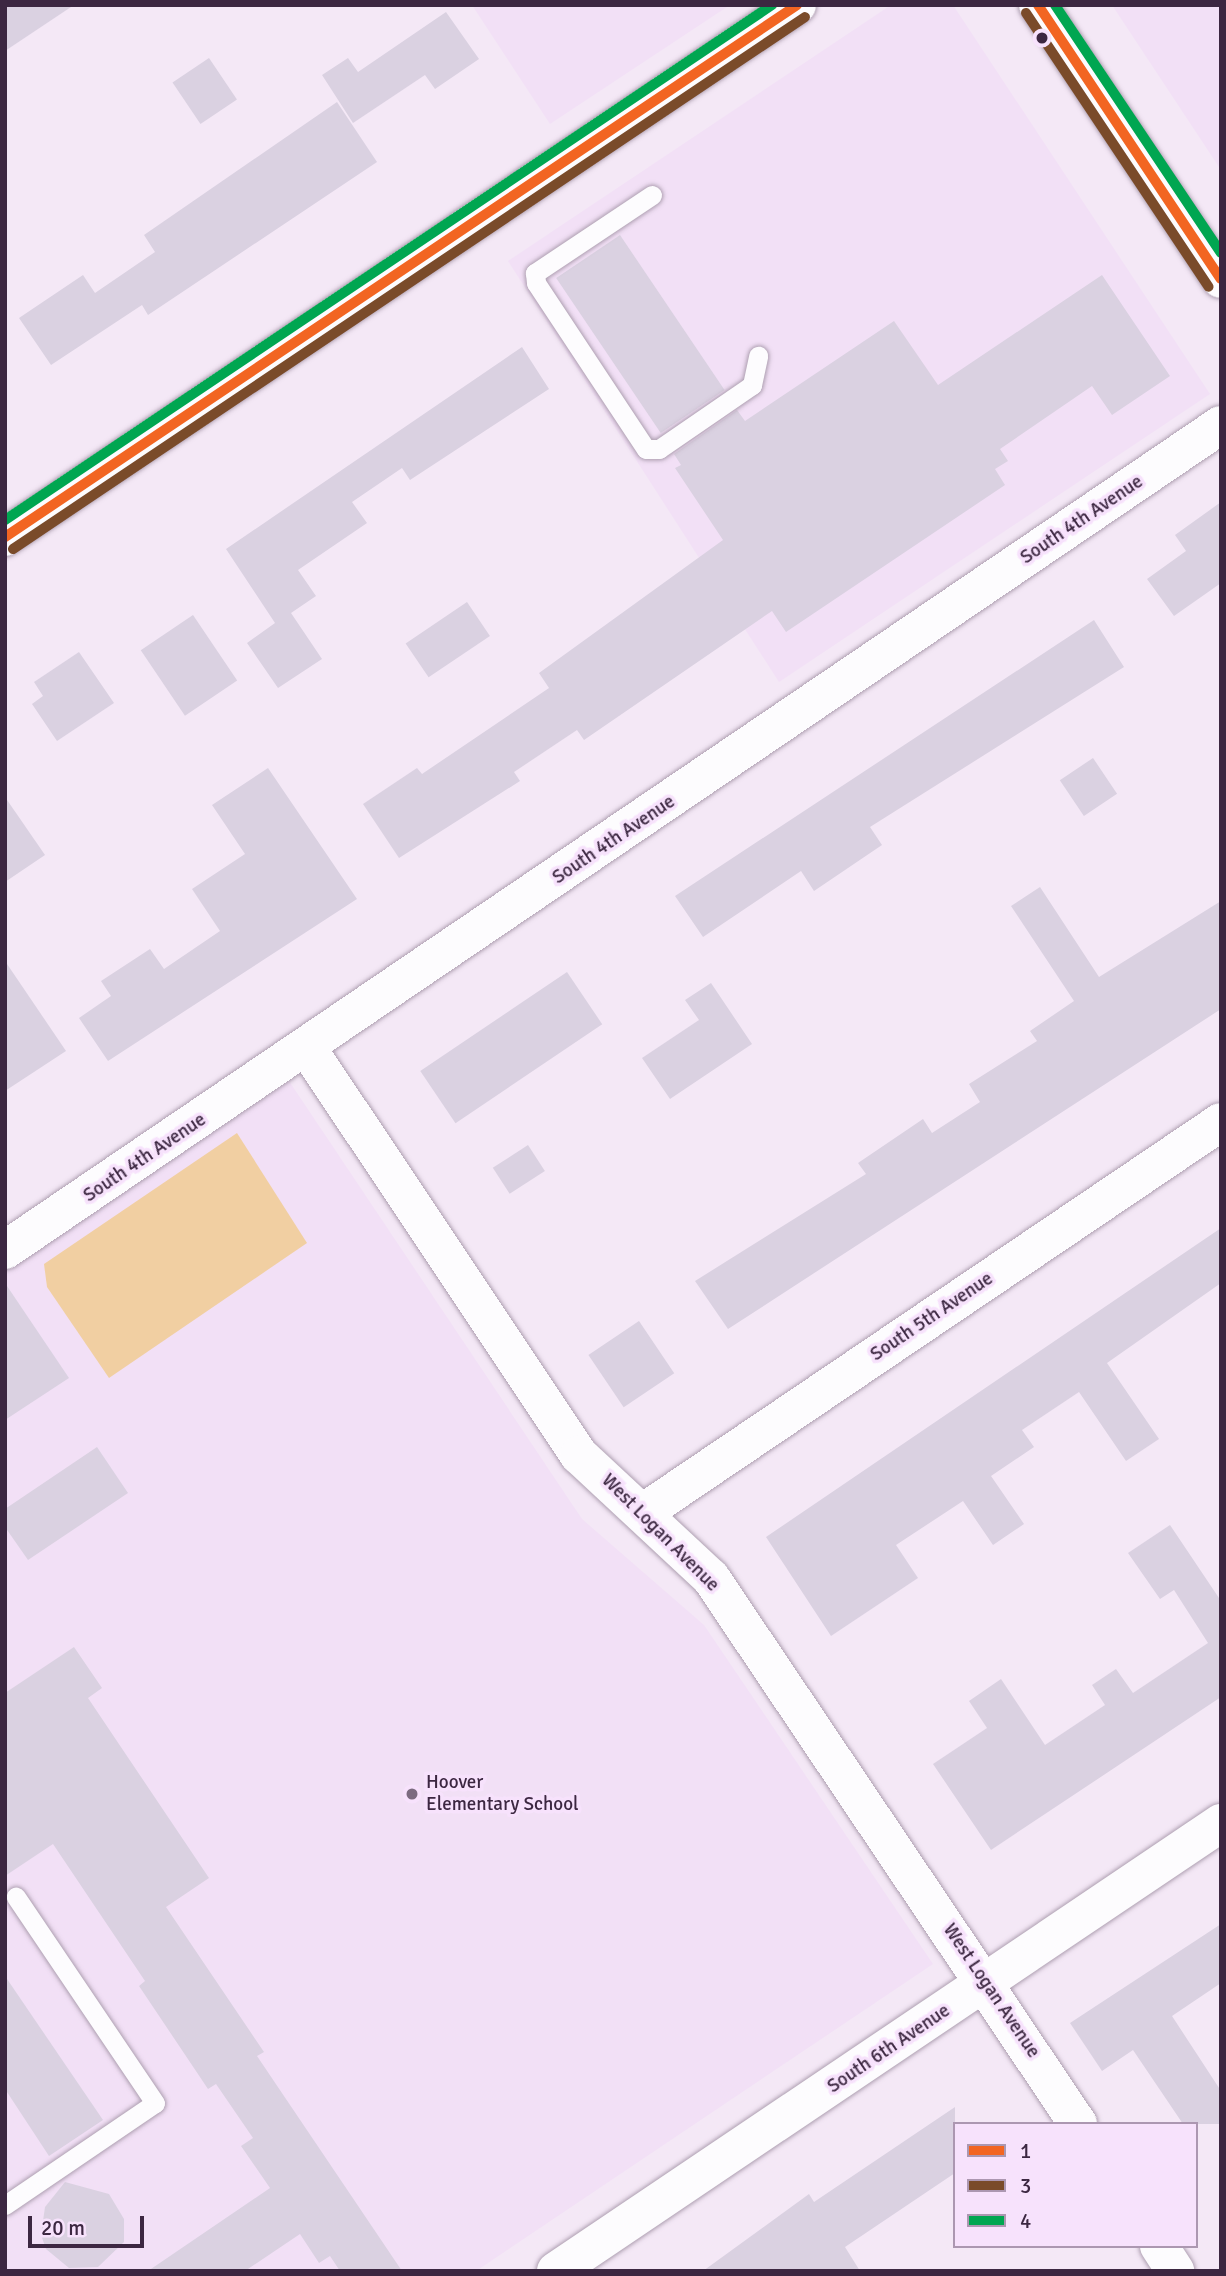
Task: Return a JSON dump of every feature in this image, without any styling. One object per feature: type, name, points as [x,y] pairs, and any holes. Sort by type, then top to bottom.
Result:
[{"type":"street","points":[[5,537],[797,5]]},
{"type":"street","points":[[1038,5],[1221,279]]},
{"type":"street","name":"South 4th Avenue","points":[[5,1250],[308,1049],[1221,425]]},
{"type":"street","name":"West Logan Avenue","points":[[308,1049],[579,1455],[711,1578],[987,1984],[1077,2122]]},
{"type":"street","name":"South 5th Avenue","points":[[643,1512],[1221,1122]]},
{"type":"street","name":"South 6th Avenue","points":[[556,2271],[987,1984],[1221,1823]]},
{"type":"street","points":[[1160,2248],[1175,2271]]},
{"type":"lane","points":[[652,195],[535,273],[536,283],[646,449],[659,449],[751,385],[758,356]]},
{"type":"lane","points":[[5,2205],[155,2103],[16,1897]]},
{"type":"shaded area","points":[[472,5],[730,5],[550,124]]},
{"type":"shaded area","points":[[891,5],[953,5],[1210,394],[779,682],[508,261]]},
{"type":"shaded area","points":[[1112,5],[1221,5],[1221,170]]},
{"type":"shaded area","name":"Hoover Elementary School","points":[[289,1081],[582,1519],[704,1625],[933,1964],[476,2271],[5,2271],[5,1272]]},
{"type":"shaded area","points":[[237,1133],[307,1243],[109,1378],[47,1287],[44,1264]]},
{"type":"building","points":[[5,5],[74,5],[5,51]]},
{"type":"building","points":[[446,12],[479,59],[435,89],[425,75],[353,123],[322,75],[348,58],[358,72]]},
{"type":"building","points":[[209,58],[237,99],[200,124],[173,83]]},
{"type":"building","points":[[337,102],[377,162],[148,315],[142,305],[51,365],[19,318],[83,275],[95,293],[155,252],[144,235]]},
{"type":"building","points":[[620,235],[725,390],[661,433],[556,278]]},
{"type":"building","points":[[1102,275],[1170,376],[1112,415],[1092,386],[1000,449],[1008,461],[995,469],[1005,485],[786,632],[772,611],[584,740],[577,730],[514,772],[520,781],[399,858],[363,804],[417,768],[422,774],[549,688],[539,673],[723,540],[675,468],[681,465],[674,454],[737,410],[745,421],[894,321],[938,385]]},
{"type":"building","points":[[522,347],[549,389],[410,480],[402,468],[352,502],[367,523],[298,570],[316,596],[291,613],[322,659],[278,688],[247,643],[275,623],[226,549]]},
{"type":"building","points":[[1221,502],[1221,583],[1174,616],[1147,579],[1186,551],[1175,535]]},
{"type":"building","points":[[467,602],[490,636],[429,677],[406,643]]},
{"type":"building","points":[[193,615],[237,680],[185,716],[141,650]]},
{"type":"building","points":[[1094,620],[1124,667],[870,827],[882,845],[814,891],[801,871],[703,937],[675,896]]},
{"type":"building","points":[[79,652],[114,703],[57,741],[32,704],[43,696],[34,682]]},
{"type":"building","points":[[1093,758],[1117,794],[1084,816],[1060,780]]},
{"type":"building","points":[[268,768],[357,899],[108,1061],[79,1018],[111,996],[101,981],[150,949],[164,969],[220,931],[192,889],[245,854],[212,805]]},
{"type":"building","points":[[5,797],[45,855],[5,882]]},
{"type":"building","points":[[1040,887],[1099,977],[1221,901],[1221,1009],[728,1329],[695,1281],[866,1174],[858,1163],[923,1119],[932,1133],[980,1102],[969,1084],[1037,1041],[1030,1031],[1074,1001],[1011,906]]},
{"type":"building","points":[[5,961],[66,1051],[5,1091]]},
{"type":"building","points":[[567,972],[602,1024],[455,1123],[420,1071]]},
{"type":"building","points":[[711,983],[752,1044],[670,1099],[642,1058],[699,1020],[685,1000]]},
{"type":"building","points":[[528,1145],[545,1171],[510,1194],[493,1168]]},
{"type":"building","points":[[1221,1228],[1221,1283],[1107,1363],[1159,1439],[1126,1461],[1079,1392],[1022,1430],[1034,1447],[991,1476],[1024,1524],[993,1545],[963,1501],[896,1545],[918,1578],[831,1636],[766,1537]]},
{"type":"building","points":[[5,1283],[69,1378],[5,1420]]},
{"type":"building","points":[[639,1321],[674,1373],[624,1407],[588,1355]]},
{"type":"building","points":[[97,1447],[128,1493],[28,1560],[5,1527],[5,1509]]},
{"type":"building","points":[[1170,1525],[1221,1601],[1221,1697],[991,1850],[933,1764],[987,1728],[969,1701],[1001,1679],[1045,1745],[1105,1705],[1092,1685],[1116,1669],[1133,1693],[1208,1643],[1174,1590],[1160,1599],[1128,1553]]},
{"type":"building","points":[[74,1647],[102,1688],[88,1698],[209,1878],[166,1907],[264,2052],[257,2056],[402,2271],[340,2271],[330,2256],[319,2263],[300,2234],[245,2271],[148,2271],[270,2188],[241,2146],[253,2138],[216,2084],[208,2089],[139,1986],[145,1981],[53,1844],[5,1876],[5,1693]]},
{"type":"building","points":[[1221,1924],[1221,1983],[1172,2016],[1221,2091],[1221,2124],[1182,2122],[1133,2050],[1102,2071],[1070,2023]]},
{"type":"building","points":[[5,1976],[103,2120],[49,2156],[5,2089]]},
{"type":"building","points":[[955,2107],[953,2174],[845,2247],[860,2271],[703,2271],[809,2194],[814,2202]]},
{"type":"building","points":[[65,2182],[109,2194],[124,2219],[124,2242],[98,2267],[69,2268],[46,2249],[41,2235],[45,2207]]},
{"type":"transit line","name":"4","points":[[5,520],[772,5]]},
{"type":"transit line","name":"1","points":[[5,537],[797,5]]},
{"type":"transit line","name":"1","points":[[1038,5],[1221,279]]},
{"type":"transit line","name":"4","points":[[1055,5],[1221,253]]},
{"type":"transit line","name":"3","points":[[1026,13],[1209,287]]},
{"type":"transit line","name":"3","points":[[13,549],[805,17]]},
{"type":"place","name":"Hoover Elementary School","points":[[412,1794]]}]
